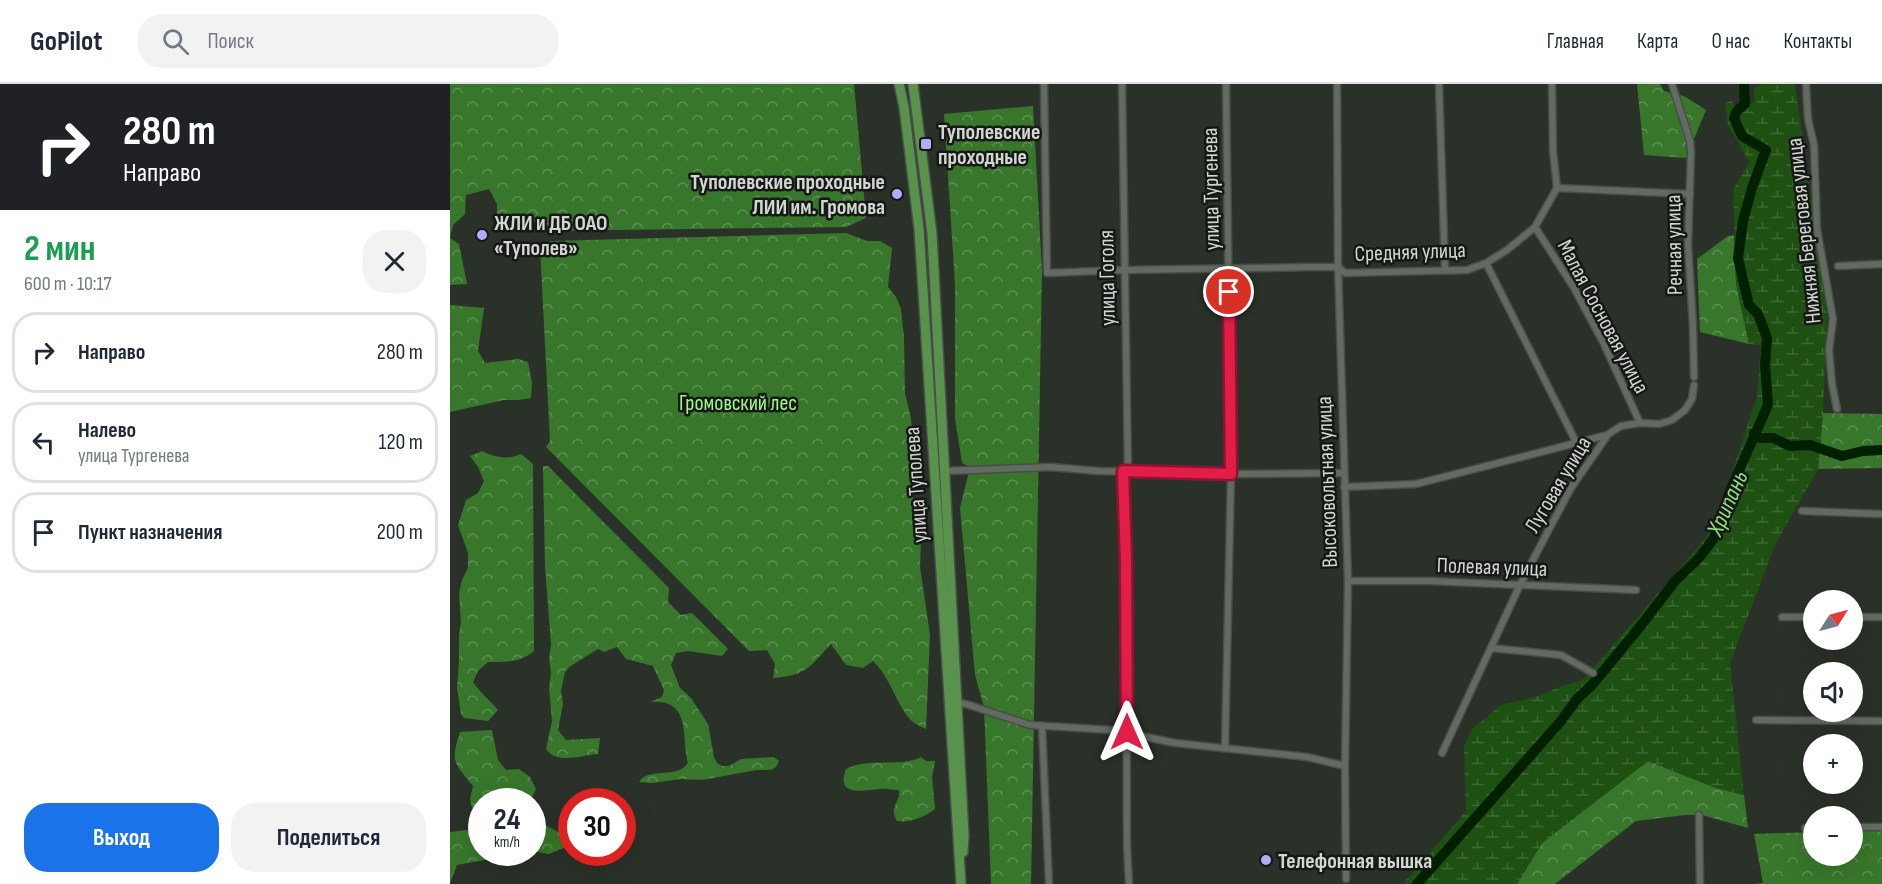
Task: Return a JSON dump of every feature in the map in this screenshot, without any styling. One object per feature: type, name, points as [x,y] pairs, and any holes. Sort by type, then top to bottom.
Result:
[{"type":"main road","name":"улица Туполева","points":[[899,84],[904,107],[919,229],[961,884]]},
{"type":"main road","name":"улица Туполева","points":[[913,84],[932,234],[964,836],[961,884]]},
{"type":"street","name":"Средняя улица","points":[[1044,84],[1047,273],[1338,267],[1345,273],[1467,270],[1486,263],[1507,250],[1535,226],[1557,188]]},
{"type":"street","name":"улица Гоголя","points":[[1122,84],[1129,884]]},
{"type":"street","name":"улица Тургенева","points":[[1226,84],[1231,474],[1226,748]]},
{"type":"street","name":"Высоковольтная улица","points":[[1337,84],[1338,267],[1348,581],[1346,879]]},
{"type":"street","points":[[1439,84],[1445,270]]},
{"type":"street","points":[[1552,84],[1553,152],[1557,188],[1690,194]]},
{"type":"street","name":"Речная улица","points":[[1672,84],[1690,141],[1688,243],[1694,377]]},
{"type":"street","name":"Нижняя Береговая улица","points":[[1806,84],[1808,119],[1814,146],[1817,229],[1833,319],[1829,350],[1837,410]]},
{"type":"street","name":"Малая Сосновая улица","points":[[1535,226],[1574,288],[1603,342],[1640,423]]},
{"type":"street","points":[[1486,263],[1577,444]]},
{"type":"street","points":[[1838,266],[1882,264]]},
{"type":"street","points":[[1344,487],[1416,484],[1577,444],[1607,435],[1621,426],[1640,423],[1659,424],[1672,420],[1685,410],[1692,399],[1694,385]]},
{"type":"street","name":"Луговая улица","points":[[1442,753],[1520,585],[1571,488],[1607,435]]},
{"type":"street","points":[[944,471],[1051,467],[1231,474],[1344,473]]},
{"type":"street","points":[[1802,511],[1882,514]]},
{"type":"street","name":"Полевая улица","points":[[1348,581],[1430,581],[1636,590]]},
{"type":"street","points":[[1782,617],[1803,617]]},
{"type":"street","points":[[1863,617],[1882,617]]},
{"type":"street","points":[[1491,648],[1561,655],[1593,673]]},
{"type":"street","points":[[958,704],[966,704],[1030,725],[1127,732],[1174,743],[1306,757],[1345,766]]},
{"type":"street","points":[[1756,720],[1882,721]]},
{"type":"street","points":[[1042,726],[1049,884]]},
{"type":"street","points":[[1699,815],[1700,884]]},
{"type":"street","points":[[1863,827],[1882,827]]},
{"type":"green space","points":[[450,84],[854,84],[866,218],[846,227],[542,231],[529,216],[497,214],[497,204],[489,189],[466,195],[465,214],[453,225],[450,238]]},
{"type":"green space","points":[[1637,84],[1660,84],[1664,91],[1684,96],[1706,110],[1686,158],[1644,155]]},
{"type":"green space","points":[[1763,84],[1795,84],[1827,316],[1818,469],[1775,545],[1730,663],[1744,795],[1716,788],[1648,761],[1542,843],[1517,884],[1403,884],[1466,811],[1464,746],[1472,729],[1501,705],[1538,696],[1583,680],[1707,537],[1722,503],[1757,396],[1761,345],[1749,344],[1736,283],[1733,190],[1749,162],[1728,125],[1725,103],[1732,101],[1737,112],[1754,101],[1754,88]]},
{"type":"green space","points":[[1033,106],[1042,271],[1031,884],[991,884],[984,707],[975,675],[960,508],[970,467],[962,463],[955,418],[955,285],[944,114]]},
{"type":"green space","name":"Громовский лес","points":[[846,233],[867,241],[880,241],[892,248],[888,287],[896,297],[901,309],[905,393],[911,419],[914,458],[913,498],[921,540],[920,567],[930,635],[926,729],[907,716],[885,676],[873,661],[863,668],[846,665],[831,644],[801,672],[773,678],[775,664],[767,650],[749,651],[546,447],[550,441],[540,248],[544,243]]},
{"type":"green space","points":[[1734,235],[1736,283],[1749,344],[1700,332],[1697,259],[1728,236]]},
{"type":"green space","points":[[450,238],[459,244],[467,284],[450,285]]},
{"type":"green space","points":[[450,305],[484,308],[478,351],[485,363],[518,359],[528,362],[532,383],[531,398],[504,400],[450,412]]},
{"type":"green space","points":[[1823,413],[1882,414],[1882,468],[1818,469]]},
{"type":"green space","points":[[482,451],[501,457],[521,454],[533,464],[534,651],[518,660],[488,662],[478,671],[473,682],[498,710],[488,721],[464,718],[461,714],[457,688],[461,622],[459,594],[468,568],[468,553],[458,525],[466,500],[478,493],[484,481],[470,456]]},
{"type":"green space","points":[[543,466],[548,466],[669,588],[668,602],[681,615],[692,613],[728,649],[722,656],[688,651],[676,653],[671,665],[680,688],[691,698],[708,724],[717,763],[729,766],[741,759],[774,757],[779,761],[776,767],[771,770],[756,770],[702,780],[639,782],[650,775],[677,771],[688,763],[684,731],[679,713],[673,706],[650,702],[662,697],[664,690],[653,666],[626,659],[617,647],[604,652],[598,649],[569,667],[565,672],[561,691],[563,704],[558,730],[566,740],[600,738],[598,754],[563,758],[556,757],[546,749],[552,721],[549,688],[551,645],[545,566]]},
{"type":"green space","points":[[492,730],[498,760],[506,770],[519,769],[530,777],[536,788],[473,788],[456,762],[455,750],[460,732]]},
{"type":"green space","points":[[921,757],[926,761],[935,761],[932,777],[935,809],[917,819],[897,821],[894,808],[899,790],[859,791],[848,788],[844,784],[846,769],[855,765],[904,762]]},
{"type":"green space","points":[[1648,761],[1716,788],[1744,795],[1748,828],[1702,815],[1636,821],[1555,884],[1517,884],[1542,843]]},
{"type":"green space","points":[[546,825],[558,832],[558,850],[546,853]]},
{"type":"green space","points":[[1882,829],[1882,884],[1753,884],[1763,883],[1754,834],[1803,832],[1803,866],[1863,866],[1863,830]]},
{"type":"green space","points":[[468,830],[468,863],[457,865],[450,883],[450,832]]},
{"type":"waterway","name":"Хрипань","points":[[1417,884],[1561,721],[1577,699],[1592,685],[1675,581],[1699,558],[1714,538],[1730,491],[1768,405],[1765,365],[1767,338],[1758,314],[1749,305],[1738,258],[1743,221],[1766,150],[1742,136],[1734,118],[1737,111],[1745,104],[1744,84]]},
{"type":"waterway","points":[[1754,433],[1760,438],[1773,438],[1790,446],[1810,445],[1842,456],[1863,451],[1882,450]]},
{"type":"place","name":"Туполевские проходные","points":[[926,144]]},
{"type":"place","name":"Туполевские проходные ЛИИ им. Громова","points":[[897,194]]},
{"type":"place","name":"ЖЛИ и ДБ ОАО «Туполев»","points":[[482,235]]},
{"type":"place","name":"Телефонная вышка","points":[[1266,860]]},
{"type":"route","points":[[1127,732],[1123,471],[1231,474],[1229,292]]}]
